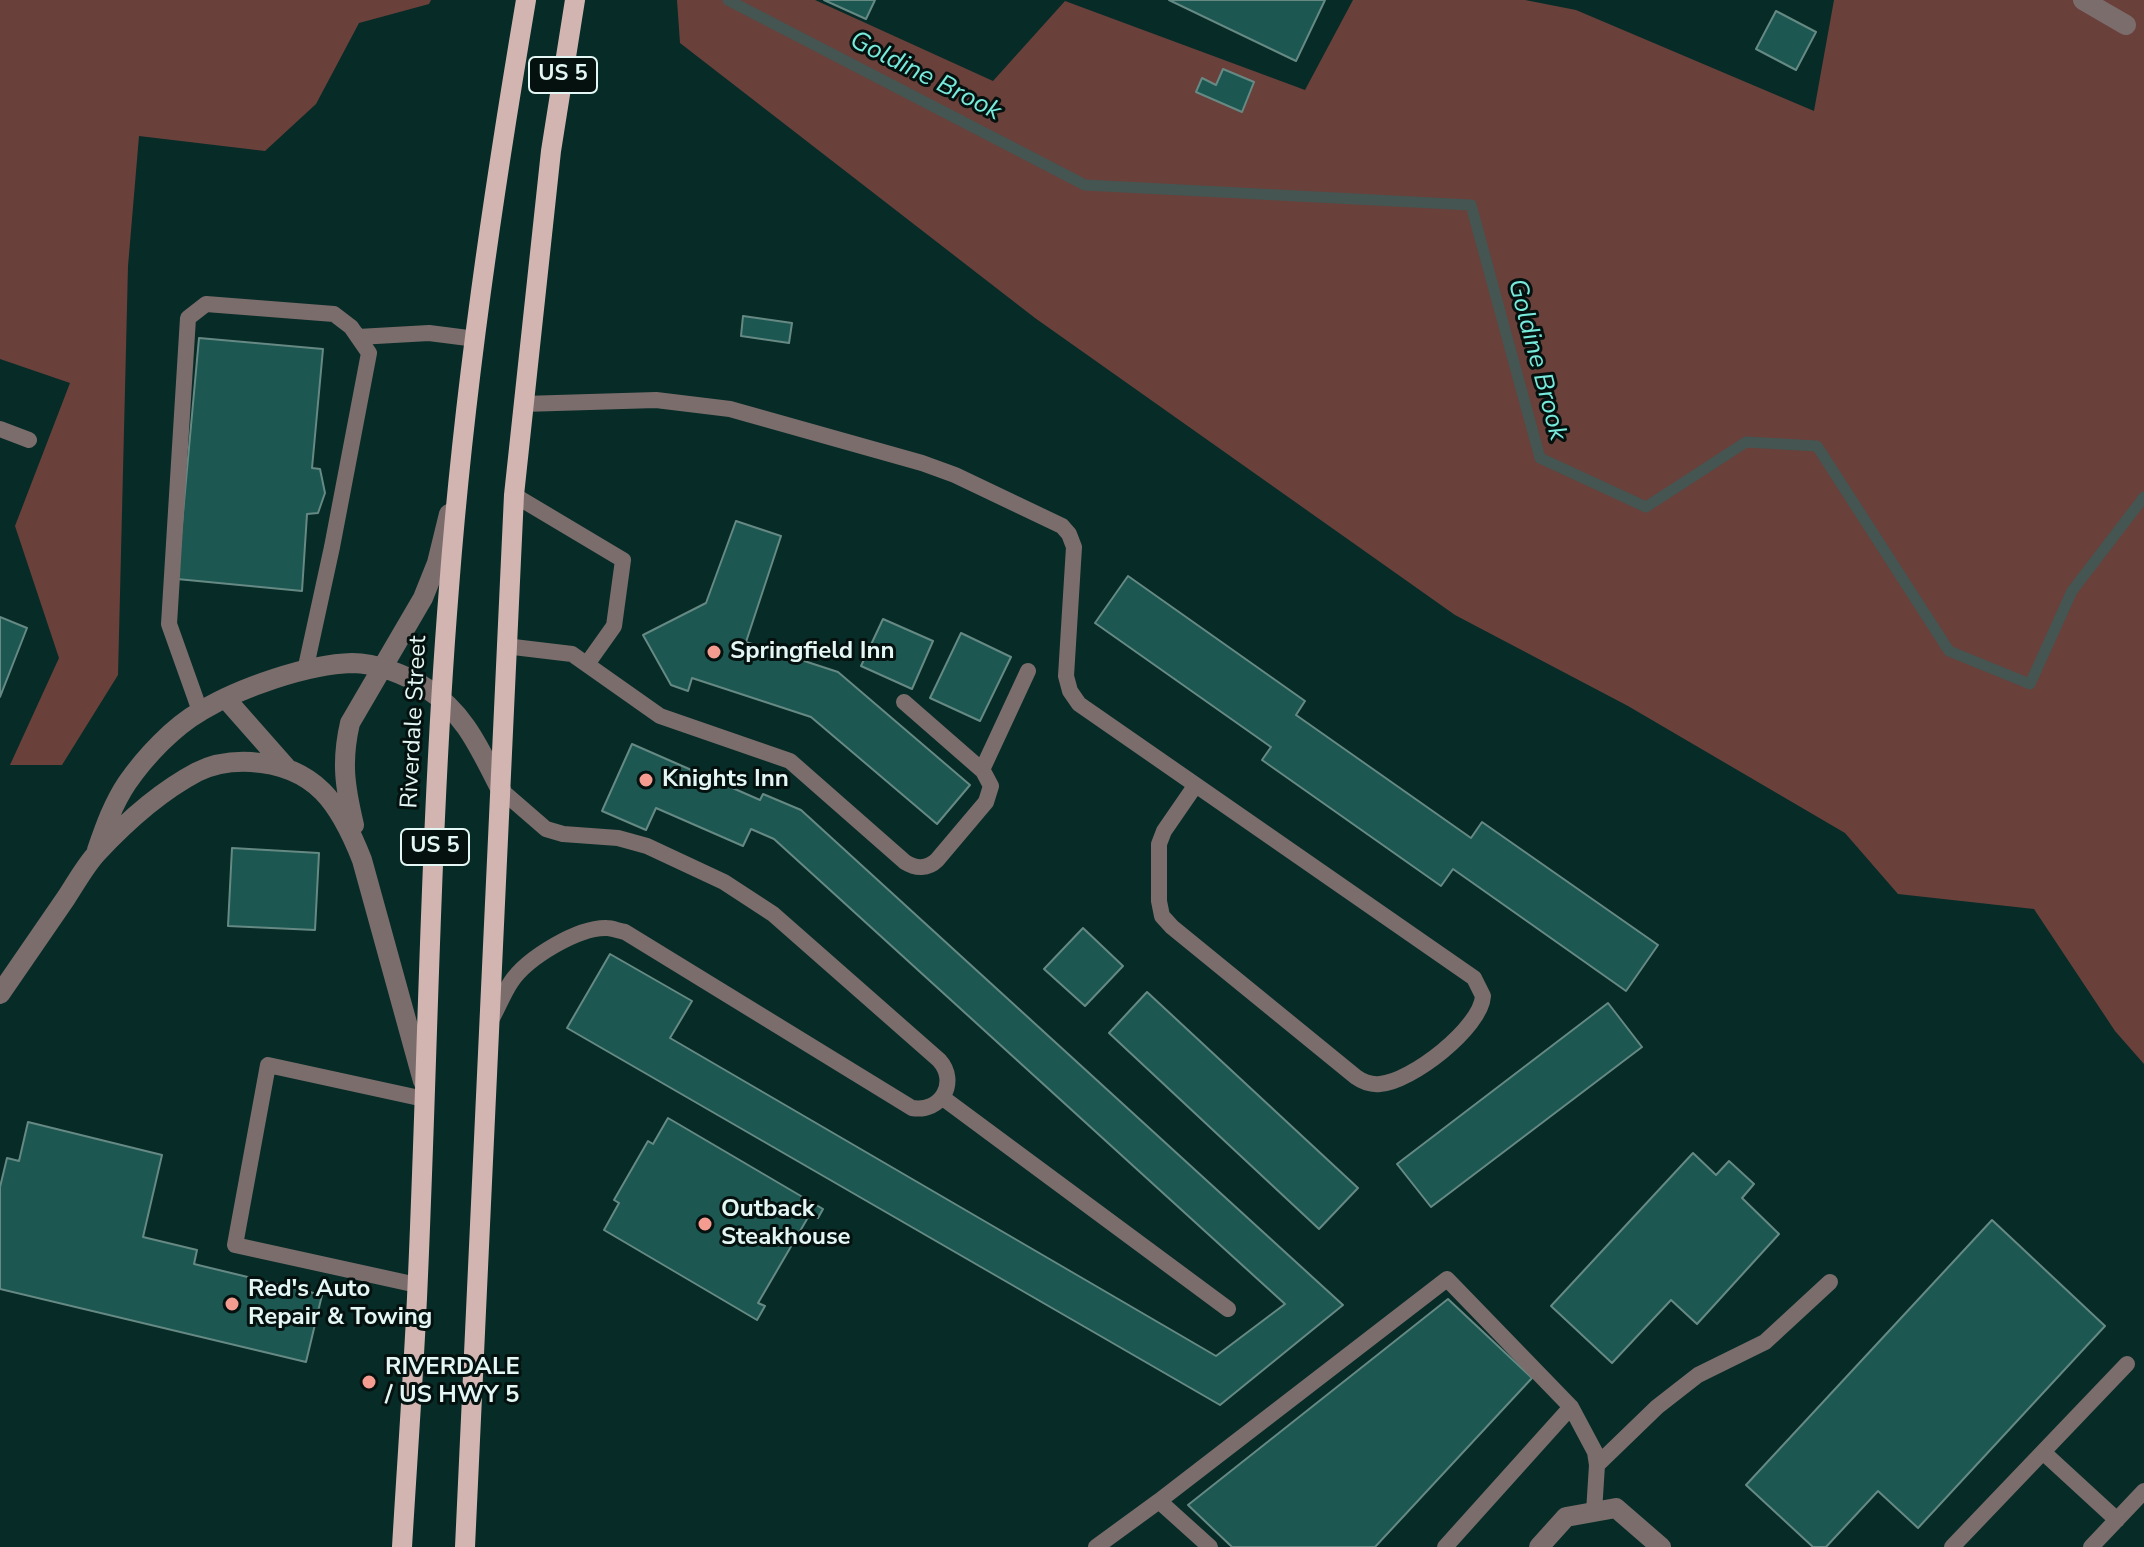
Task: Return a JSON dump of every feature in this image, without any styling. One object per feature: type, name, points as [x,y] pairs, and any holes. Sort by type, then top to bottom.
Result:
[{"type":"main road","name":"Riverdale Street","points":[[402,1547],[417,1285],[442,699],[460,469],[492,211],[526,0]]},
{"type":"main road","name":"US 5","points":[[465,1547],[514,495],[549,163],[575,0]]},
{"type":"street","points":[[2083,0],[2126,25]]},
{"type":"street","points":[[424,1092],[344,784],[345,745],[350,723],[380,668],[407,628],[437,563],[460,469]]},
{"type":"street","points":[[96,854],[109,814],[127,783],[175,731],[200,711],[283,676],[354,663],[412,679],[442,699],[471,731],[501,790]]},
{"type":"street","points":[[226,699],[286,767]]},
{"type":"street","points":[[0,994],[96,854],[153,802],[197,772],[212,766],[242,761],[286,767],[303,775],[326,794],[343,816],[362,860]]},
{"type":"street","points":[[1539,1547],[1566,1517],[1617,1508],[1661,1547]]},
{"type":"lane","points":[[200,711],[169,624],[188,318],[206,304],[334,314],[351,327],[369,353],[305,671]]},
{"type":"lane","points":[[358,337],[429,333],[476,339]]},
{"type":"lane","points":[[523,404],[656,400],[730,409],[922,463],[1050,519],[1069,534],[1074,547],[1066,668],[1070,691],[1079,704],[1474,978],[1483,996],[1475,1019],[1419,1069],[1384,1084],[1366,1083],[1172,927],[1162,916],[1159,901],[1159,844],[1164,831],[1195,786]]},
{"type":"lane","points":[[0,429],[29,440]]},
{"type":"lane","points":[[514,495],[623,560],[614,626],[587,664]]},
{"type":"lane","points":[[505,646],[567,652],[657,714],[790,761],[905,862],[916,867],[933,864],[986,802],[991,786],[982,770],[904,702]]},
{"type":"lane","points":[[982,770],[1028,671]]},
{"type":"lane","points":[[489,1025],[512,981],[527,964],[565,941],[608,927],[625,932],[912,1108],[925,1108],[943,1098],[948,1078],[939,1060],[773,914],[748,897],[694,866],[647,846],[618,838],[563,834],[546,829],[501,790]]},
{"type":"lane","points":[[417,1285],[235,1245],[268,1065],[424,1092]]},
{"type":"lane","points":[[943,1098],[1228,1309]]},
{"type":"lane","points":[[1096,1547],[1447,1279],[1571,1407],[1595,1452],[1594,1512]]},
{"type":"lane","points":[[1597,1465],[1657,1407],[1698,1375],[1765,1342],[1830,1282]]},
{"type":"lane","points":[[1952,1547],[2127,1364]]},
{"type":"lane","points":[[1445,1547],[1571,1407]]},
{"type":"lane","points":[[2043,1452],[2117,1520]]},
{"type":"lane","points":[[2091,1547],[2144,1491]]},
{"type":"lane","points":[[1159,1501],[1210,1547]]},
{"type":"shaded area","points":[[0,0],[431,0],[429,4],[359,23],[316,104],[265,151],[139,136],[128,266],[118,675],[62,765],[10,765],[59,658],[15,526],[70,383],[0,359]]},
{"type":"shaded area","points":[[677,0],[815,0],[993,81],[1065,1],[1305,90],[1353,0],[1525,0],[1576,10],[1814,111],[1834,0],[2144,0],[2144,1064],[2115,1031],[2034,909],[1898,894],[1845,833],[1628,706],[1455,615],[1035,318],[680,43]]},
{"type":"building","points":[[824,0],[875,0],[866,19]]},
{"type":"building","points":[[1169,0],[1325,0],[1296,61]]},
{"type":"building","points":[[1776,11],[1816,32],[1796,70],[1756,49]]},
{"type":"building","points":[[1223,69],[1254,82],[1242,112],[1196,92],[1202,78],[1216,85]]},
{"type":"building","points":[[743,316],[792,323],[789,343],[741,336]]},
{"type":"building","points":[[199,338],[323,349],[312,468],[320,469],[325,493],[318,513],[307,514],[302,591],[177,579]]},
{"type":"building","points":[[736,521],[781,536],[746,642],[838,672],[970,785],[937,824],[811,717],[692,678],[688,691],[671,685],[643,635],[706,603]]},
{"type":"building","points":[[1128,576],[1305,701],[1296,715],[1471,838],[1482,822],[1658,945],[1626,991],[1453,869],[1441,886],[1262,760],[1271,747],[1095,623]]},
{"type":"building","points":[[0,617],[27,628],[0,697]]},
{"type":"building","points":[[883,619],[933,641],[912,689],[861,666]]},
{"type":"building","points":[[961,633],[1011,657],[980,721],[930,698]]},
{"type":"building","points":[[632,744],[760,800],[763,794],[801,810],[1343,1305],[1220,1405],[567,1028],[610,954],[692,1001],[670,1038],[1216,1356],[1285,1304],[774,839],[751,829],[743,846],[656,808],[646,830],[602,811]]},
{"type":"building","points":[[232,848],[319,853],[315,930],[228,926]]},
{"type":"building","points":[[1083,928],[1123,966],[1085,1006],[1044,969]]},
{"type":"building","points":[[1147,992],[1358,1188],[1319,1229],[1109,1033]]},
{"type":"building","points":[[1608,1003],[1642,1047],[1431,1207],[1397,1164]]},
{"type":"building","name":"Outback Steakhouse","points":[[668,1118],[823,1209],[818,1218],[810,1214],[758,1303],[765,1306],[757,1320],[604,1230],[619,1203],[614,1200],[648,1141],[653,1144]]},
{"type":"building","points":[[28,1122],[162,1155],[143,1237],[197,1250],[194,1264],[322,1295],[306,1362],[0,1289],[0,1187],[7,1158],[19,1161]]},
{"type":"building","points":[[1693,1153],[1716,1175],[1729,1161],[1754,1184],[1742,1198],[1779,1234],[1697,1324],[1671,1300],[1612,1363],[1551,1306]]},
{"type":"building","points":[[1992,1220],[2105,1326],[1918,1528],[1878,1491],[1826,1547],[1813,1547],[1746,1485]]},
{"type":"building","points":[[1448,1299],[1532,1378],[1375,1547],[1232,1547],[1188,1505]]},
{"type":"waterway","name":"Goldine Brook","points":[[728,0],[1085,185],[1471,205],[1540,458],[1646,507],[1746,442],[1817,446],[1949,651],[2030,684],[2072,591],[2144,497]]},
{"type":"place","name":"Springfield Inn","points":[[714,652]]},
{"type":"place","name":"Knights Inn","points":[[646,780]]},
{"type":"place","name":"Outback Steakhouse","points":[[705,1224]]},
{"type":"place","name":"Red's Auto Repair & Towing","points":[[232,1304]]},
{"type":"place","name":"RIVERDALE / US HWY 5","points":[[369,1382]]}]
